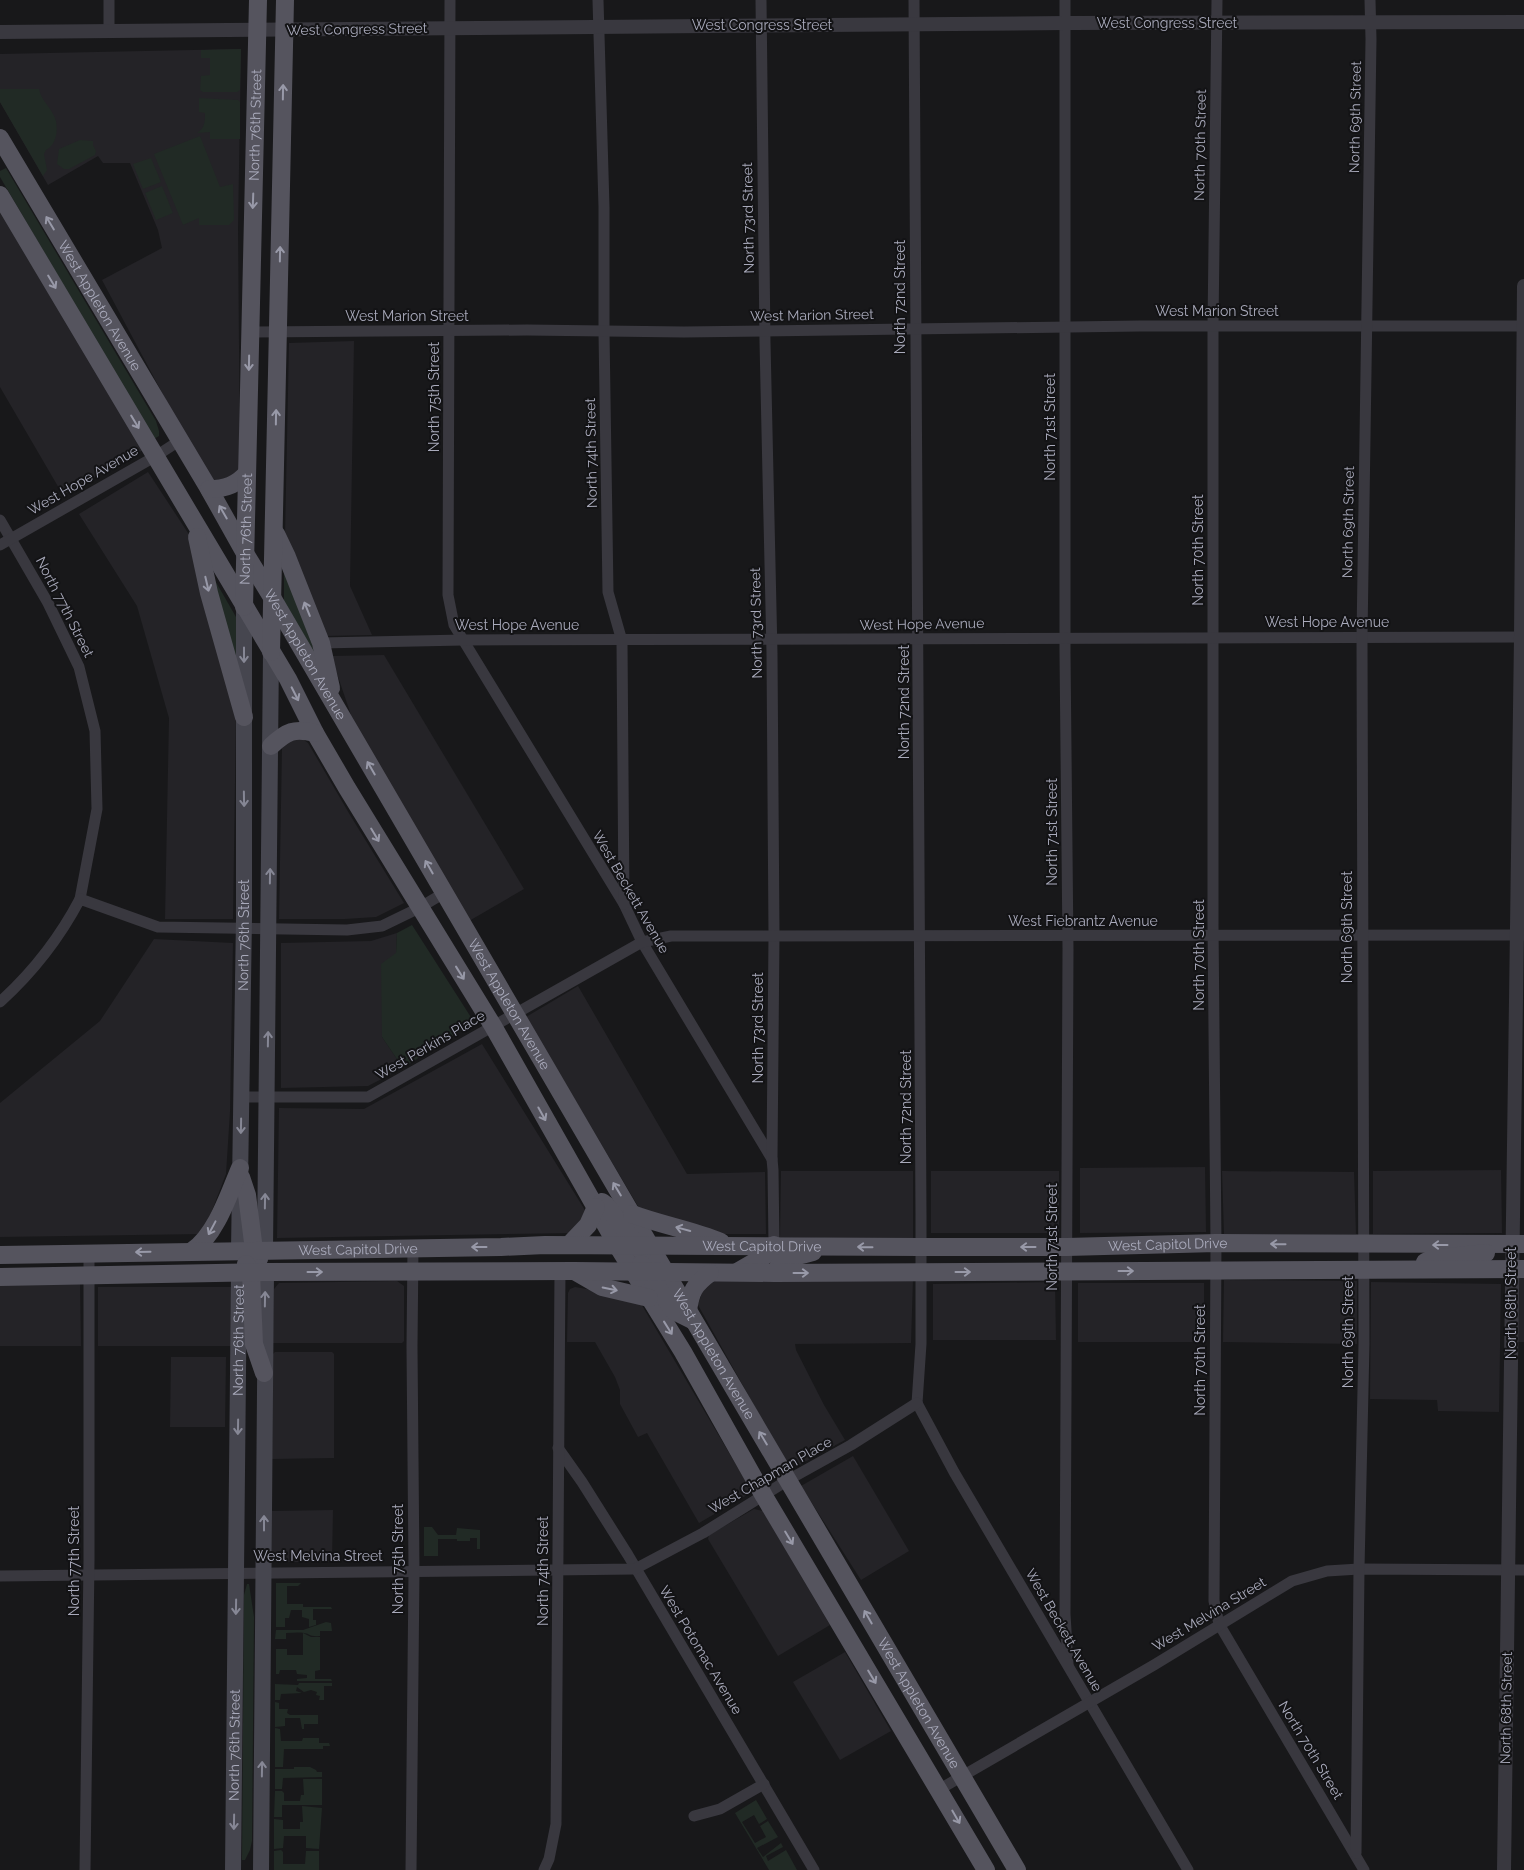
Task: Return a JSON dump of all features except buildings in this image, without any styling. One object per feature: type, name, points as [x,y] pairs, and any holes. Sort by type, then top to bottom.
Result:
[{"type":"main road","name":"North 76th Street","points":[[240,1172],[244,928],[244,607],[258,0]]},
{"type":"main road","name":"North 76th Street","points":[[233,1870],[236,1572],[252,1250],[266,1097],[271,653],[285,0]]},
{"type":"main road","name":"West Appleton Avenue","points":[[0,138],[209,489],[632,1214],[649,1298],[683,1352],[764,1496],[986,1870]]},
{"type":"main road","name":"West Appleton Avenue","points":[[0,195],[288,679],[315,733],[493,1026],[592,1199]]},
{"type":"main road","points":[[209,489],[231,486],[242,479],[247,473]]},
{"type":"main road","points":[[193,520],[209,593],[244,717]]},
{"type":"main road","points":[[275,532],[287,557],[321,643],[335,706]]},
{"type":"main road","points":[[271,746],[283,735],[292,731],[304,730],[315,733]]},
{"type":"main road","points":[[240,1172],[247,1194],[252,1250]]},
{"type":"main road","points":[[192,1251],[203,1244],[240,1172]]},
{"type":"main road","points":[[568,1245],[588,1226],[592,1199],[606,1205],[642,1258]]},
{"type":"main road","points":[[632,1214],[700,1233],[723,1246]]},
{"type":"main road","name":"West Capitol Drive","points":[[642,1258],[723,1246],[774,1245],[1067,1247],[1216,1243],[1518,1245]]},
{"type":"main road","name":"West Capitol Drive","points":[[0,1255],[568,1245],[642,1258],[710,1273],[1363,1271],[1520,1266]]},
{"type":"main road","points":[[734,1273],[762,1259],[774,1245]]},
{"type":"main road","points":[[1419,1270],[1431,1259],[1477,1255],[1518,1245]]},
{"type":"main road","points":[[774,1273],[778,1265],[785,1259],[830,1246]]},
{"type":"main road","points":[[476,1271],[497,1257],[501,1247]]},
{"type":"main road","name":"North 76th Street","points":[[252,1250],[252,1273]]},
{"type":"main road","points":[[567,1271],[601,1258],[642,1258]]},
{"type":"main road","name":"West Appleton Avenue","points":[[642,1258],[691,1316],[1017,1870]]},
{"type":"main road","points":[[567,1271],[602,1288],[649,1298]]},
{"type":"main road","name":"West Capitol Drive","points":[[0,1277],[567,1271]]},
{"type":"main road","points":[[252,1273],[254,1344],[264,1373]]},
{"type":"main road","points":[[691,1316],[692,1290],[710,1273]]},
{"type":"main road","name":"North 76th Street","points":[[261,1870],[264,1373]]},
{"type":"street","points":[[109,0],[110,30]]},
{"type":"street","name":"North 75th Street","points":[[450,0],[448,595],[454,626],[463,640]]},
{"type":"street","name":"North 74th Street","points":[[598,0],[604,207],[608,592],[622,641],[624,904]]},
{"type":"street","name":"North 73rd Street","points":[[761,0],[764,331],[772,640],[774,936],[772,1159],[774,1245]]},
{"type":"street","name":"North 72nd Street","points":[[914,0],[921,1247],[921,1344],[918,1403]]},
{"type":"street","name":"North 71st Street","points":[[1065,0],[1065,638],[1068,936],[1065,1614],[1068,1664]]},
{"type":"street","name":"North 70th Street","points":[[1217,0],[1213,638],[1216,1243],[1214,1601],[1219,1624],[1364,1870]]},
{"type":"street","name":"North 69th Street","points":[[1356,1855],[1358,1569],[1364,1344],[1362,1244],[1362,638],[1370,0]]},
{"type":"street","name":"West Congress Street","points":[[0,32],[599,26],[1524,22]]},
{"type":"street","name":"North 68th Street","points":[[1504,1870],[1508,1570],[1520,1266],[1518,1245],[1524,286]]},
{"type":"street","name":"West Marion Street","points":[[250,332],[604,332],[1214,326],[1524,326]]},
{"type":"street","name":"West Hope Avenue","points":[[0,545],[156,456],[179,440]]},
{"type":"street","points":[[0,520],[11,538]]},
{"type":"street","name":"North 77th Street","points":[[11,538],[48,603],[79,667],[95,731],[97,809],[80,899]]},
{"type":"street","name":"West Hope Avenue","points":[[321,643],[463,640],[1522,637]]},
{"type":"street","name":"West Beckett Avenue","points":[[463,640],[624,904],[642,942],[772,1159]]},
{"type":"street","points":[[0,1002],[39,963],[67,924],[80,899],[158,927],[347,930],[382,926],[420,908],[444,893]]},
{"type":"street","name":"West Fiebrantz Avenue","points":[[642,942],[671,936],[1520,935]]},
{"type":"street","name":"West Perkins Place","points":[[242,1097],[368,1097],[642,942]]},
{"type":"street","name":"North 75th Street","points":[[411,1870],[414,1571],[413,1247]]},
{"type":"street","name":"North 77th Street","points":[[85,1870],[89,1575],[89,1253]]},
{"type":"street","name":"North 74th Street","points":[[544,1870],[549,1859],[556,1824],[558,1448],[567,1271]]},
{"type":"street","name":"West Beckett Avenue","points":[[918,1403],[954,1472],[1188,1870]]},
{"type":"street","name":"West Chapman Place","points":[[636,1569],[851,1445],[918,1403]]},
{"type":"street","name":"West Potomac Avenue","points":[[558,1448],[582,1482],[636,1569],[814,1870]]},
{"type":"street","name":"West Melvina Street","points":[[0,1576],[636,1569]]},
{"type":"street","name":"West Melvina Street","points":[[940,1790],[1154,1665],[1292,1580],[1328,1570],[1524,1570]]},
{"type":"street","points":[[694,1816],[720,1808],[764,1784]]},
{"type":"shaded area","points":[[241,49],[238,228],[240,463],[239,471],[218,483],[207,477],[102,280],[162,248],[158,230],[130,163],[103,163],[98,156],[48,185],[0,102],[0,54]]},
{"type":"shaded area","points":[[241,49],[240,90],[237,92],[203,92],[200,90],[201,76],[210,75],[210,58],[201,58],[201,50]]},
{"type":"shaded area","points":[[0,89],[39,89],[56,121],[54,142],[44,154],[47,170],[43,176],[0,102]]},
{"type":"shaded area","points":[[199,98],[238,100],[240,102],[240,139],[210,139],[210,132],[197,133],[203,127],[205,119],[205,113],[199,112]]},
{"type":"shaded area","points":[[200,136],[220,187],[233,184],[234,220],[229,225],[199,225],[199,218],[183,225],[154,154]]},
{"type":"shaded area","points":[[80,140],[93,141],[96,151],[95,155],[69,169],[64,169],[57,164],[59,149]]},
{"type":"shaded area","points":[[151,158],[161,182],[143,189],[133,164]]},
{"type":"shaded area","points":[[6,168],[156,421],[159,436],[154,439],[0,177],[0,171]]},
{"type":"shaded area","points":[[162,186],[173,213],[156,220],[145,193]]},
{"type":"shaded area","points":[[0,197],[145,449],[63,495],[0,387]]},
{"type":"shaded area","points":[[354,341],[350,586],[372,635],[324,636],[285,536],[289,343]]},
{"type":"shaded area","points":[[148,472],[190,536],[236,714],[233,919],[165,919],[169,718],[137,606],[79,514]]},
{"type":"shaded area","points":[[284,568],[320,666],[284,605]]},
{"type":"shaded area","points":[[209,570],[236,617],[236,670]]},
{"type":"shaded area","points":[[384,655],[524,889],[469,921],[391,791],[351,715],[331,656]]},
{"type":"shaded area","points":[[298,736],[308,743],[404,903],[376,917],[279,919],[282,748],[287,740]]},
{"type":"shaded area","points":[[412,925],[474,1022],[403,1068],[382,1037],[381,964],[396,953],[397,933]]},
{"type":"shaded area","points":[[397,933],[396,953],[382,1037],[403,1068],[368,1086],[281,1088],[281,943],[371,941]]},
{"type":"shaded area","points":[[154,939],[233,943],[230,1112],[226,1174],[203,1234],[0,1237],[0,1103],[100,1021]]},
{"type":"shaded area","points":[[578,986],[687,1174],[765,1172],[766,1234],[720,1234],[642,1213],[526,1017]]},
{"type":"shaded area","points":[[482,1044],[588,1215],[575,1233],[277,1238],[279,1108],[364,1109]]},
{"type":"shaded area","points":[[1205,1167],[1206,1232],[1080,1233],[1080,1168]]},
{"type":"shaded area","points":[[1501,1170],[1502,1233],[1373,1234],[1373,1171]]},
{"type":"shaded area","points":[[781,1171],[913,1171],[913,1240],[780,1237]]},
{"type":"shaded area","points":[[931,1171],[1059,1171],[1059,1233],[931,1233]]},
{"type":"shaded area","points":[[1222,1171],[1354,1172],[1356,1234],[1224,1234]]},
{"type":"shaded area","points":[[1516,1274],[1524,1274],[1524,1342],[1516,1342]]},
{"type":"shaded area","points":[[712,1279],[913,1279],[911,1343],[795,1344],[796,1350],[824,1405],[845,1440],[790,1470],[698,1305],[705,1284]]},
{"type":"shaded area","points":[[1224,1280],[1357,1281],[1357,1344],[1223,1342]]},
{"type":"shaded area","points":[[397,1281],[404,1286],[404,1341],[402,1343],[273,1343],[274,1289],[279,1283]]},
{"type":"shaded area","points":[[1055,1282],[1056,1340],[933,1340],[933,1284]]},
{"type":"shaded area","points":[[1371,1282],[1501,1284],[1499,1412],[1438,1411],[1437,1400],[1370,1399]]},
{"type":"shaded area","points":[[1078,1283],[1204,1283],[1204,1342],[1078,1342]]},
{"type":"shaded area","points":[[80,1284],[81,1346],[0,1346],[0,1285]]},
{"type":"shaded area","points":[[98,1287],[232,1287],[232,1346],[98,1346]]},
{"type":"shaded area","points":[[575,1287],[634,1297],[640,1302],[748,1485],[747,1495],[699,1523],[647,1433],[638,1437],[620,1404],[620,1390],[615,1377],[595,1342],[567,1342],[568,1293],[570,1289]]},
{"type":"shaded area","points":[[275,1352],[332,1352],[334,1354],[334,1458],[272,1459],[273,1354]]},
{"type":"shaded area","points":[[171,1357],[226,1357],[225,1427],[170,1427]]},
{"type":"shaded area","points":[[853,1456],[909,1551],[861,1580],[801,1486]]},
{"type":"shaded area","points":[[754,1509],[763,1511],[830,1625],[778,1656],[708,1539],[709,1535]]},
{"type":"shaded area","points":[[333,1510],[331,1562],[280,1562],[274,1560],[272,1555],[272,1511]]},
{"type":"shaded area","points":[[424,1527],[432,1527],[438,1535],[456,1535],[457,1528],[480,1530],[480,1549],[477,1549],[477,1538],[470,1538],[470,1541],[438,1539],[438,1556],[424,1556]]},
{"type":"shaded area","points":[[276,1583],[301,1583],[298,1586],[287,1586],[287,1604],[303,1604],[303,1607],[331,1607],[332,1609],[313,1609],[313,1620],[316,1620],[316,1625],[309,1627],[309,1619],[302,1617],[302,1610],[291,1610],[289,1618],[285,1618],[285,1627],[276,1627]]},
{"type":"shaded area","points":[[247,1584],[249,1584],[254,1617],[252,1841],[245,1860],[242,1860],[244,1595]]},
{"type":"shaded area","points":[[326,1622],[331,1623],[332,1631],[320,1631],[320,1636],[312,1636],[306,1633],[286,1633],[286,1639],[275,1639],[276,1630],[303,1630]]},
{"type":"shaded area","points":[[303,1633],[311,1637],[320,1637],[320,1670],[315,1671],[315,1679],[331,1679],[332,1681],[297,1681],[297,1679],[307,1678],[307,1675],[297,1674],[296,1670],[280,1670],[279,1674],[276,1674],[276,1649],[287,1649],[287,1655],[303,1655]]},
{"type":"shaded area","points":[[845,1652],[891,1731],[840,1760],[793,1682]]},
{"type":"shaded area","points":[[299,1683],[332,1683],[332,1686],[324,1686],[324,1700],[319,1700],[320,1696],[316,1695],[317,1692],[311,1690],[304,1692],[297,1687],[296,1691],[302,1693],[281,1694],[280,1700],[275,1700],[275,1684],[298,1685]]},
{"type":"shaded area","points":[[275,1702],[279,1703],[279,1709],[288,1709],[287,1713],[290,1715],[318,1715],[318,1724],[304,1724],[304,1729],[302,1729],[300,1718],[285,1718],[285,1726],[275,1727]]},
{"type":"shaded area","points":[[275,1728],[280,1729],[281,1741],[302,1741],[303,1738],[319,1738],[319,1743],[329,1743],[330,1746],[323,1746],[323,1749],[284,1749],[283,1767],[275,1767]]},
{"type":"shaded area","points":[[294,1767],[310,1767],[317,1772],[322,1772],[322,1777],[283,1778],[282,1789],[275,1789],[275,1769],[294,1769]]},
{"type":"shaded area","points":[[303,1779],[322,1779],[322,1805],[282,1805],[282,1817],[274,1817],[275,1791],[282,1791],[284,1793],[284,1801],[300,1801],[301,1795],[304,1795]]},
{"type":"shaded area","points":[[756,1800],[767,1819],[759,1824],[754,1815],[742,1822],[755,1843],[766,1837],[760,1826],[768,1821],[778,1837],[757,1848],[763,1857],[781,1843],[783,1847],[766,1856],[768,1861],[786,1850],[797,1870],[769,1870],[735,1813]]},
{"type":"shaded area","points":[[302,1806],[322,1808],[319,1849],[306,1848],[306,1836],[284,1836],[283,1848],[274,1849],[274,1819],[283,1820],[283,1829],[300,1829],[300,1822],[303,1822]]},
{"type":"shaded area","points":[[281,1850],[283,1852],[283,1864],[305,1864],[306,1851],[319,1851],[319,1870],[274,1870],[274,1851]]}]
